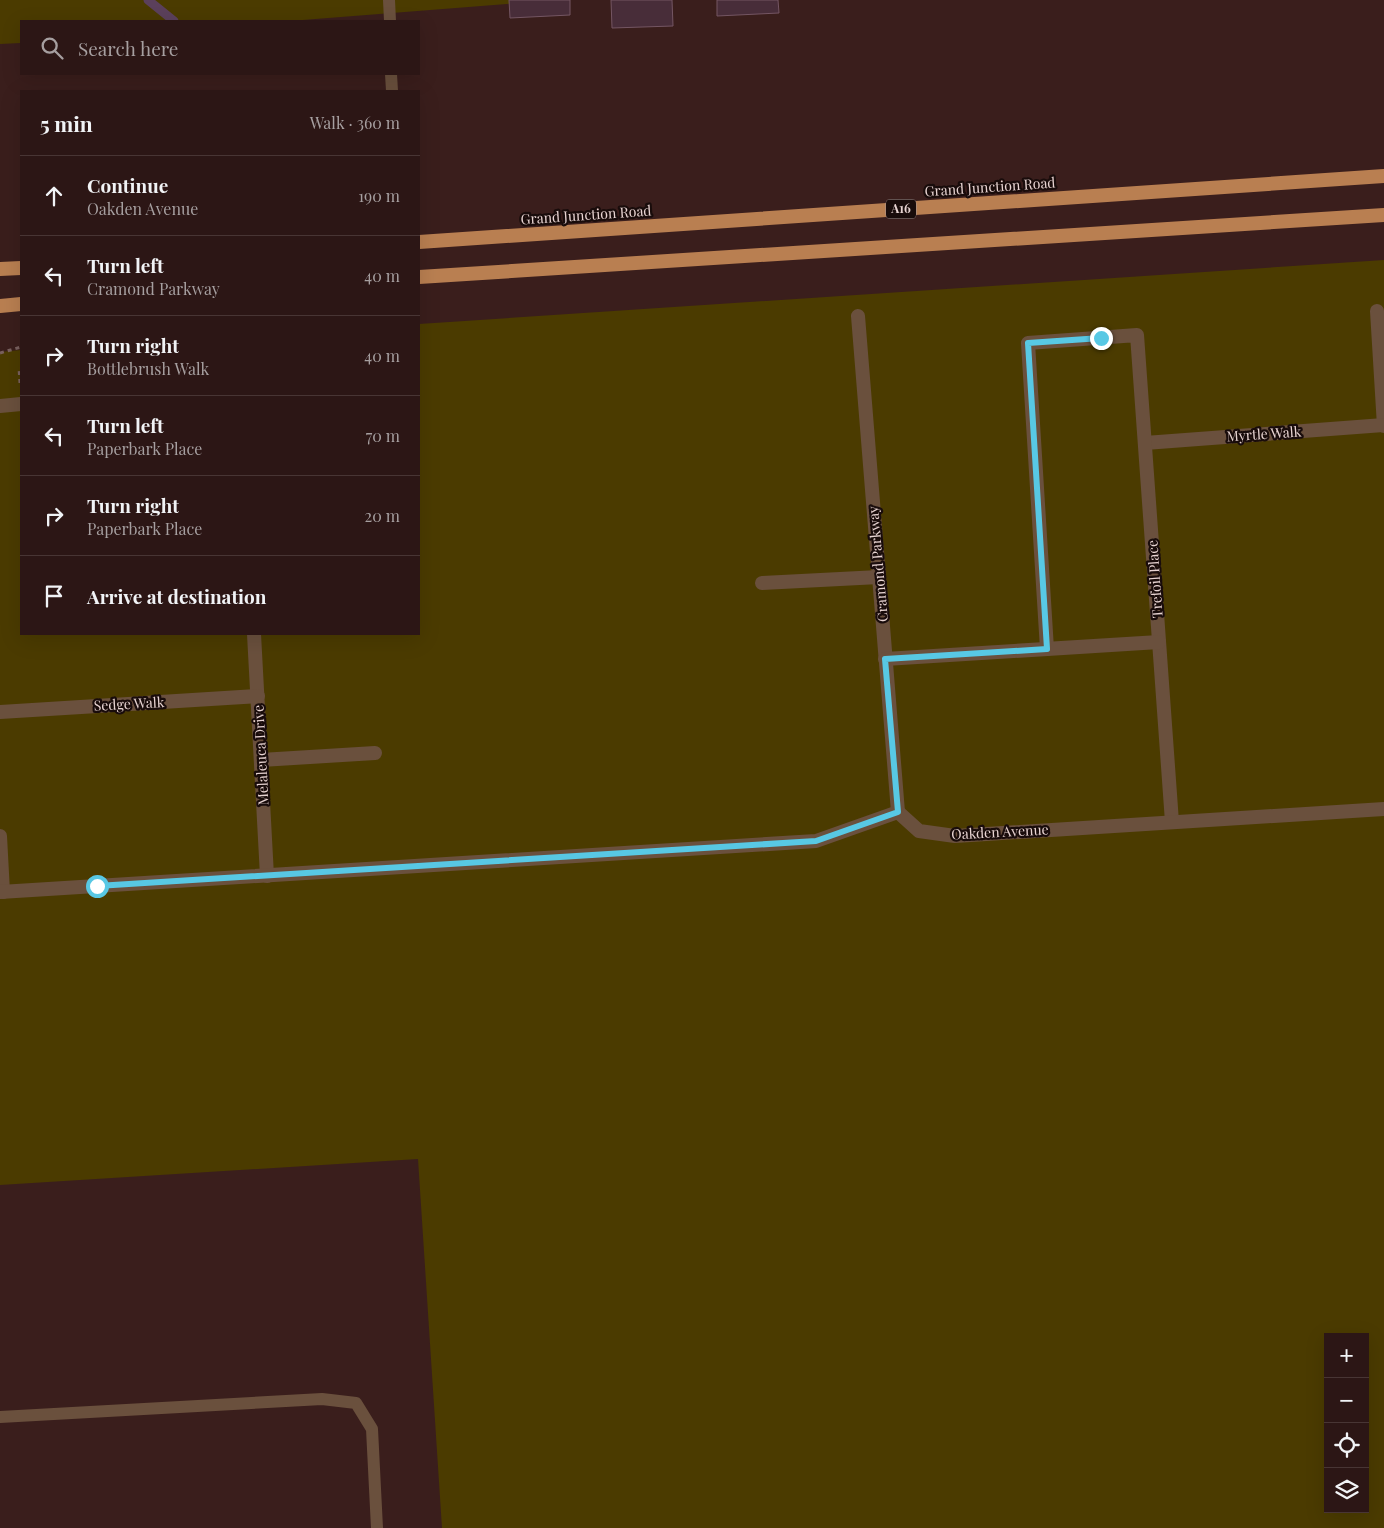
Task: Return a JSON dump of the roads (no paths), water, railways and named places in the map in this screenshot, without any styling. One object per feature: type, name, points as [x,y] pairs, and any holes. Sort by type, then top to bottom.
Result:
[{"type":"highway","name":"Grand Junction Road","points":[[420,242],[1384,176]]},
{"type":"highway","points":[[420,278],[1384,215]]},
{"type":"highway","points":[[0,269],[20,268]]},
{"type":"highway","points":[[0,306],[20,304]]},
{"type":"street","points":[[1377,311],[1384,425]]},
{"type":"street","name":"Cramond Parkway","points":[[858,316],[898,812]]},
{"type":"street","name":"Trefoil Place","points":[[1047,649],[1028,343],[1137,335],[1172,822]]},
{"type":"street","points":[[0,406],[20,404]]},
{"type":"street","name":"Myrtle Walk","points":[[1145,443],[1384,425]]},
{"type":"street","points":[[762,583],[879,577]]},
{"type":"street","name":"Melaleuca Drive","points":[[254,635],[267,876]]},
{"type":"street","points":[[885,659],[1159,642]]},
{"type":"street","name":"Sedge Walk","points":[[0,712],[258,696]]},
{"type":"street","points":[[261,760],[375,753]]},
{"type":"street","name":"Oakden Avenue","points":[[898,812],[919,831],[955,836],[1384,809]]},
{"type":"street","points":[[0,836],[1,892],[816,841],[898,812]]},
{"type":"lane","points":[[389,0],[390,20]]},
{"type":"lane","points":[[391,75],[392,90]]},
{"type":"lane","points":[[0,1417],[322,1399],[356,1403],[372,1428],[377,1528]]},
{"type":"waterway","points":[[148,0],[173,20]]}]
